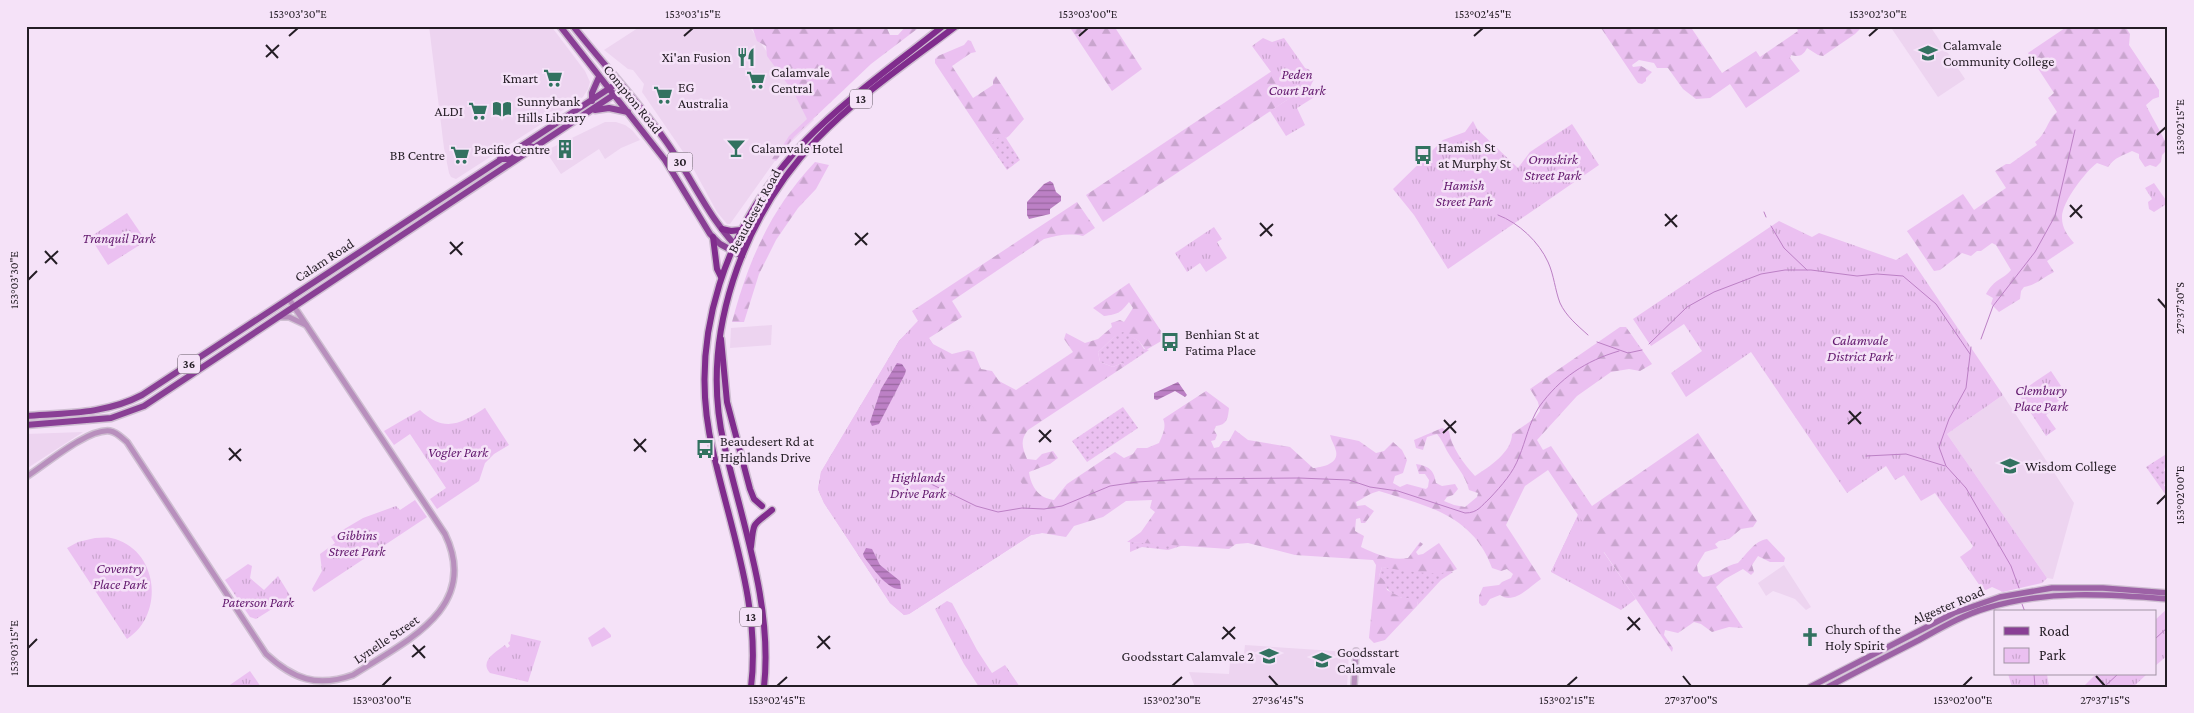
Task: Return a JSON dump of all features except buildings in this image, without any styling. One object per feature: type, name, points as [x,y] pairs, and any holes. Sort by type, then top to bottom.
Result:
[{"type":"highway","name":"Beaudesert Road","points":[[751,687],[754,660],[751,615],[712,448],[704,398],[707,330],[721,277],[741,230],[770,184],[806,141],[846,102],[943,26]]},
{"type":"highway","name":"Beaudesert Road","points":[[764,687],[766,656],[764,621],[721,427],[717,384],[720,335],[728,299],[742,254],[783,182],[817,140],[856,103],[956,26]]},
{"type":"highway","points":[[722,229],[731,231],[741,230]]},
{"type":"highway","name":"30","points":[[713,237],[717,269],[721,277]]},
{"type":"highway","points":[[720,335],[723,345],[723,371],[727,402],[750,489],[762,506]]},
{"type":"highway","points":[[750,552],[753,526],[772,510]]},
{"type":"main road","name":"Compton Road","points":[[560,26],[665,160],[713,237],[742,254]]},
{"type":"main road","name":"Compton Road","points":[[573,26],[668,144],[709,212],[733,247]]},
{"type":"main road","points":[[592,101],[592,94],[600,77]]},
{"type":"main road","name":"Calam Road","points":[[26,416],[104,409],[130,401],[619,82]]},
{"type":"main road","name":"Calam Road","points":[[26,425],[111,418],[138,408],[171,389],[594,110],[624,88]]},
{"type":"main road","points":[[594,110],[609,108],[628,112]]},
{"type":"main road","points":[[499,159],[509,158],[529,146],[536,148]]},
{"type":"main road","name":"Algester Road","points":[[1810,687],[1954,613],[2000,597],[2052,588],[2103,588],[2168,593]]},
{"type":"main road","name":"Algester Road","points":[[1828,687],[1958,619],[1988,608],[2028,598],[2052,595],[2101,595],[2168,599]]},
{"type":"street","name":"Lynelle Street","points":[[26,477],[87,436],[104,431],[116,433],[127,442],[266,654],[281,668],[297,676],[319,682],[353,675],[424,629],[444,606],[452,590],[454,569],[450,545],[445,534],[289,299]]},
{"type":"street","points":[[278,317],[289,317],[306,325]]},
{"type":"street","points":[[1354,687],[1356,651]]},
{"type":"shaded area","points":[[429,26],[551,26],[585,71],[590,82],[588,89],[583,97],[456,179],[451,177],[449,173],[444,148]]},
{"type":"shaded area","points":[[641,26],[749,26],[814,120],[782,151],[730,224],[727,224],[717,212],[688,159],[642,92],[644,84],[633,70],[628,69],[604,50]]},
{"type":"shaded area","name":"Calamvale Community College","points":[[1890,26],[1930,26],[1965,79],[1938,97]]},
{"type":"shaded area","points":[[605,122],[616,122],[625,125],[640,140],[621,148],[605,159],[599,149],[561,174],[547,153],[549,149]]},
{"type":"shaded area","points":[[1050,181],[1053,183],[1056,192],[1061,196],[1061,201],[1050,209],[1050,214],[1029,219],[1027,215],[1027,202],[1044,184]]},
{"type":"shaded area","points":[[772,325],[771,345],[730,348],[731,328]]},
{"type":"shaded area","points":[[897,363],[902,364],[906,370],[905,374],[879,424],[872,426],[870,422],[881,389]]},
{"type":"shaded area","points":[[1178,382],[1187,395],[1185,397],[1175,391],[1157,400],[1154,399],[1154,393]]},
{"type":"shaded area","name":"Wisdom College","points":[[2003,395],[2074,503],[2053,579],[2047,578],[1947,434]]},
{"type":"shaded area","points":[[83,432],[26,469],[26,434]]},
{"type":"shaded area","points":[[866,548],[872,549],[880,565],[900,581],[901,589],[891,586],[876,572],[864,557],[863,554]]},
{"type":"shaded area","points":[[1784,565],[1811,607],[1806,610],[1795,599],[1773,591],[1766,596],[1758,583]]},
{"type":"shaded area","points":[[1245,645],[1349,652],[1347,687],[1195,687],[1189,672],[1229,674],[1230,662],[1243,663]]},
{"type":"green space","points":[[752,26],[886,26],[890,35],[898,35],[906,26],[921,26],[871,64],[794,137],[776,161],[772,159],[775,154],[772,150],[782,147],[789,136],[807,119],[794,93],[767,56],[766,46],[757,41]]},
{"type":"green space","points":[[1069,26],[1114,26],[1142,69],[1112,91]]},
{"type":"green space","points":[[1604,26],[1690,26],[1722,73],[1756,51],[1760,57],[1798,31],[1796,26],[1863,26],[1855,34],[1823,56],[1807,48],[1800,55],[1791,55],[1790,58],[1800,71],[1746,108],[1730,84],[1710,98],[1696,99],[1683,89],[1668,68],[1657,68],[1654,63],[1639,60],[1632,65],[1633,67],[1641,66],[1652,72],[1646,78],[1646,81],[1642,84],[1638,83],[1601,28]]},
{"type":"green space","points":[[2068,26],[2125,26],[2130,34],[2129,45],[2159,90],[2159,97],[2146,105],[2168,149],[2162,155],[2161,162],[2156,167],[2150,165],[2145,167],[2139,158],[2139,154],[2132,151],[2116,159],[2108,167],[2097,163],[2092,167],[2075,188],[2063,212],[2062,222],[2064,228],[2074,243],[2047,261],[2054,272],[2024,287],[2021,291],[2020,299],[1999,312],[1991,304],[1993,298],[1986,294],[1996,282],[2011,270],[1996,245],[1992,243],[1971,256],[1962,253],[1940,270],[1934,271],[1907,231],[1963,194],[1974,210],[2006,188],[1995,171],[2006,164],[2010,164],[2037,145],[2035,142],[2042,135],[2057,112],[2048,98],[2054,93],[2028,53]]},
{"type":"green space","name":"Peden Court Park","points":[[1263,38],[1272,42],[1284,38],[1305,68],[1310,70],[1310,75],[1314,79],[1310,87],[1316,96],[1297,108],[1305,125],[1286,136],[1270,111],[1290,98],[1252,46]]},
{"type":"green space","points":[[968,40],[971,41],[976,52],[971,53],[952,66],[973,98],[993,85],[993,80],[996,76],[1024,119],[1009,136],[1006,138],[1002,136],[992,141],[994,142],[992,144],[989,144],[935,63],[935,59],[938,56],[964,45]]},
{"type":"green space","points":[[1272,71],[1290,98],[1103,222],[1086,195]]},
{"type":"green space","name":"Hamish Street Park","points":[[1473,121],[1477,129],[1518,168],[1530,152],[1572,124],[1599,165],[1448,269],[1414,215],[1393,189],[1443,140],[1465,132]]},
{"type":"green space","points":[[1002,135],[1020,160],[1007,170],[989,144],[992,144],[992,141]]},
{"type":"green space","points":[[815,162],[829,165],[816,189],[798,208],[776,240],[759,274],[744,322],[732,322],[746,277],[763,236],[785,198]]},
{"type":"green space","points":[[2154,183],[2168,203],[2154,212],[2149,209],[2148,202],[2152,199],[2145,188]]},
{"type":"green space","points":[[1077,202],[1095,228],[1083,236],[1064,235],[1044,239],[952,301],[962,317],[929,338],[933,344],[952,354],[968,350],[974,352],[981,369],[992,371],[999,381],[1016,390],[1073,352],[1064,339],[1066,333],[1085,343],[1098,339],[1112,327],[1111,323],[1120,320],[1124,322],[1133,308],[1129,302],[1116,314],[1104,316],[1093,308],[1129,283],[1165,337],[1146,350],[1139,341],[1123,332],[1116,336],[1098,352],[1100,362],[1113,367],[1122,363],[1125,366],[1028,430],[1023,444],[1027,459],[1036,460],[1042,454],[1053,451],[1058,458],[1050,464],[1029,472],[1034,487],[1044,497],[1054,500],[1067,484],[1115,452],[1124,458],[1133,454],[1137,448],[1147,448],[1159,443],[1164,428],[1163,419],[1206,391],[1229,408],[1226,420],[1223,424],[1216,426],[1214,430],[1217,435],[1215,440],[1211,441],[1214,448],[1219,447],[1223,441],[1229,441],[1235,430],[1248,440],[1290,447],[1313,468],[1329,464],[1335,459],[1336,451],[1330,435],[1359,441],[1376,453],[1384,451],[1393,442],[1402,450],[1407,460],[1403,473],[1395,476],[1393,483],[1400,487],[1407,484],[1426,489],[1429,480],[1425,474],[1419,474],[1416,464],[1424,466],[1430,469],[1436,483],[1442,486],[1455,484],[1458,489],[1444,501],[1465,507],[1477,497],[1478,493],[1469,490],[1462,474],[1439,436],[1437,434],[1427,437],[1423,450],[1416,448],[1414,440],[1442,428],[1449,431],[1455,449],[1462,461],[1475,476],[1504,453],[1511,441],[1512,434],[1535,418],[1540,411],[1538,402],[1530,389],[1620,327],[1626,327],[1652,364],[1640,371],[1629,369],[1611,372],[1577,396],[1537,440],[1543,450],[1551,446],[1592,506],[1698,433],[1757,521],[1753,527],[1741,529],[1729,539],[1719,541],[1715,544],[1718,548],[1705,552],[1697,565],[1698,572],[1703,577],[1708,576],[1738,563],[1754,545],[1767,539],[1785,558],[1784,562],[1770,562],[1758,556],[1752,565],[1754,572],[1751,575],[1743,569],[1725,579],[1716,587],[1743,628],[1729,627],[1712,632],[1701,624],[1694,622],[1678,633],[1665,630],[1664,635],[1673,648],[1672,652],[1604,552],[1551,572],[1578,515],[1548,470],[1525,486],[1506,525],[1541,579],[1521,594],[1511,598],[1505,598],[1500,595],[1490,599],[1486,605],[1482,606],[1479,603],[1479,596],[1483,587],[1499,585],[1511,578],[1513,574],[1507,569],[1501,571],[1492,568],[1484,550],[1461,524],[1431,508],[1379,491],[1356,502],[1357,506],[1365,505],[1374,511],[1365,523],[1361,523],[1360,518],[1356,519],[1355,531],[1364,536],[1361,547],[1384,556],[1402,559],[1408,558],[1420,542],[1423,544],[1416,552],[1418,555],[1423,554],[1439,543],[1457,569],[1450,572],[1432,573],[1382,567],[1379,576],[1385,581],[1387,590],[1402,598],[1415,598],[1418,601],[1417,606],[1385,640],[1374,643],[1369,638],[1376,565],[1373,560],[1295,555],[1248,543],[1236,544],[1229,549],[1127,542],[1141,532],[1155,512],[1150,508],[1152,500],[1126,501],[1103,517],[1074,526],[1066,537],[1042,533],[1031,535],[909,614],[904,615],[890,603],[824,503],[818,489],[821,472],[899,341],[918,321],[912,311]]},
{"type":"green space","name":"Tranquil Park","points":[[127,213],[146,241],[108,265],[90,237]]},
{"type":"green space","name":"Calamvale District Park","points":[[1779,221],[1812,237],[1819,233],[1896,260],[1907,253],[2003,395],[1947,434],[2047,578],[2042,583],[2003,592],[1992,587],[1986,590],[1982,589],[1960,557],[1973,546],[1935,493],[1921,501],[1904,475],[1895,480],[1886,466],[1847,493],[1751,352],[1686,397],[1671,373],[1702,351],[1684,324],[1651,346],[1633,319]]},
{"type":"green space","points":[[1214,227],[1222,239],[1217,242],[1227,258],[1206,272],[1200,263],[1187,272],[1175,253]]},
{"type":"green space","name":"Highlands Drive Park","points":[[918,321],[1042,515],[1042,533],[1031,535],[909,614],[904,615],[890,603],[824,503],[818,489],[821,472],[899,341]]},
{"type":"green space","points":[[1123,331],[1139,341],[1144,349],[1149,350],[1125,366],[1122,363],[1113,367],[1100,362],[1098,352]]},
{"type":"green space","name":"Clembury Place Park","points":[[2051,371],[2061,386],[2056,389],[2062,398],[2057,402],[2059,406],[2046,415],[2056,429],[2046,436],[2019,395],[2020,392]]},
{"type":"green space","points":[[1123,407],[1138,428],[1087,462],[1072,441]]},
{"type":"green space","name":"Vogler Park","points":[[485,408],[509,445],[494,454],[485,463],[479,481],[437,509],[430,499],[446,488],[410,434],[394,445],[384,431],[420,410],[437,422],[452,424],[460,422]]},
{"type":"green space","points":[[2168,453],[2164,471],[2168,472],[2164,486],[2168,487],[2168,498],[2146,467]]},
{"type":"green space","name":"Gibbins Street Park","points":[[415,500],[427,517],[314,592],[312,589],[322,571],[320,554],[335,543],[331,537],[363,518],[396,506],[400,510]]},
{"type":"green space","points":[[1578,515],[1636,599],[1621,610],[1551,572]]},
{"type":"green space","name":"Coventry Place Park","points":[[95,538],[111,538],[127,544],[139,554],[147,568],[151,583],[151,599],[148,614],[139,628],[127,639],[67,548],[78,542]]},
{"type":"green space","points":[[1130,542],[1184,545],[1168,550],[1142,547],[1130,552]]},
{"type":"green space","name":"Paterson Park","points":[[248,564],[252,566],[250,578],[264,590],[278,576],[291,597],[256,619],[250,617],[225,580]]},
{"type":"green space","points":[[1382,567],[1453,572],[1441,580],[1417,606],[1418,601],[1399,597],[1386,588],[1379,576]]},
{"type":"green space","points":[[947,601],[952,603],[977,650],[992,673],[1005,665],[1020,687],[979,687],[964,664],[935,609]]},
{"type":"green space","points":[[2168,608],[2168,655],[2156,665],[2156,619]]},
{"type":"green space","points":[[604,627],[611,637],[592,647],[588,638]]},
{"type":"green space","points":[[511,634],[541,641],[528,682],[490,673],[487,669],[486,665],[493,654],[505,645],[507,648],[510,646],[508,643]]},
{"type":"green space","points":[[250,671],[261,687],[227,687]]},
{"type":"green space","points":[[2009,676],[2047,676],[2049,687],[2012,687]]},
{"type":"green space","points":[[2094,676],[2145,676],[2133,687],[2083,687]]},
{"type":"waterway","points":[[1981,339],[1993,306],[2035,252],[2055,216],[2075,130]]},
{"type":"waterway","points":[[1764,212],[1766,217]]},
{"type":"waterway","points":[[1498,215],[1521,228],[1534,240],[1550,267],[1562,308],[1588,335]]},
{"type":"waterway","points":[[1771,226],[1784,248],[1807,270]]},
{"type":"waterway","points":[[1649,344],[1687,307],[1714,292],[1761,274],[1785,270],[1811,270],[1857,276],[1877,274],[1903,276],[1936,304],[1970,354]]},
{"type":"waterway","points":[[1597,342],[1628,353],[1642,350]]},
{"type":"waterway","points":[[1971,347],[1966,388],[1949,419],[1939,447],[1946,466],[1966,488],[2011,566],[2019,588]]},
{"type":"waterway","points":[[929,483],[976,506],[998,512],[1022,508],[1044,509],[1062,506],[1110,486],[1137,482],[1187,479],[1299,478],[1349,480],[1370,487],[1398,491],[1469,513],[1482,506],[1510,474],[1517,463],[1530,425],[1539,407],[1556,387],[1584,365],[1619,351]]},
{"type":"waterway","points":[[1866,456],[1906,454],[1945,466]]},
{"type":"waterway","points":[[2022,604],[2024,610]]},
{"type":"waterway","points":[[2156,638],[2168,627]]},
{"type":"waterway","points":[[2034,676],[2035,687]]},
{"type":"waterway","points":[[2104,687],[2116,676]]},
{"type":"place","name":"Calamvale Community College","points":[[1928,53]]},
{"type":"place","name":"Xi'an Fusion","points":[[746,57]]},
{"type":"place","name":"Kmart","points":[[553,78]]},
{"type":"place","name":"Calamvale Central","points":[[756,80]]},
{"type":"place","name":"EG Australia","points":[[663,95]]},
{"type":"place","name":"Sunnybank Hills Library","points":[[502,109]]},
{"type":"place","name":"ALDI","points":[[478,111]]},
{"type":"place","name":"Calamvale Hotel","points":[[736,148]]},
{"type":"place","name":"Pacific Centre","points":[[565,149]]},
{"type":"place","name":"BB Centre","points":[[460,155]]},
{"type":"place","name":"Hamish St at Murphy St","points":[[1423,155]]},
{"type":"place","name":"Benhian St at Fatima Place","points":[[1170,342]]},
{"type":"place","name":"Beaudesert Rd at Highlands Drive","points":[[705,449]]},
{"type":"place","name":"Wisdom College","points":[[2010,466]]},
{"type":"place","name":"Church of the Holy Spirit","points":[[1810,637]]},
{"type":"place","name":"Goodsstart Calamvale 2","points":[[1269,656]]},
{"type":"place","name":"Goodsstart Calamvale","points":[[1322,660]]},
{"type":"park label","name":"Ormskirk Street Park","points":[[1553,168]]}]
